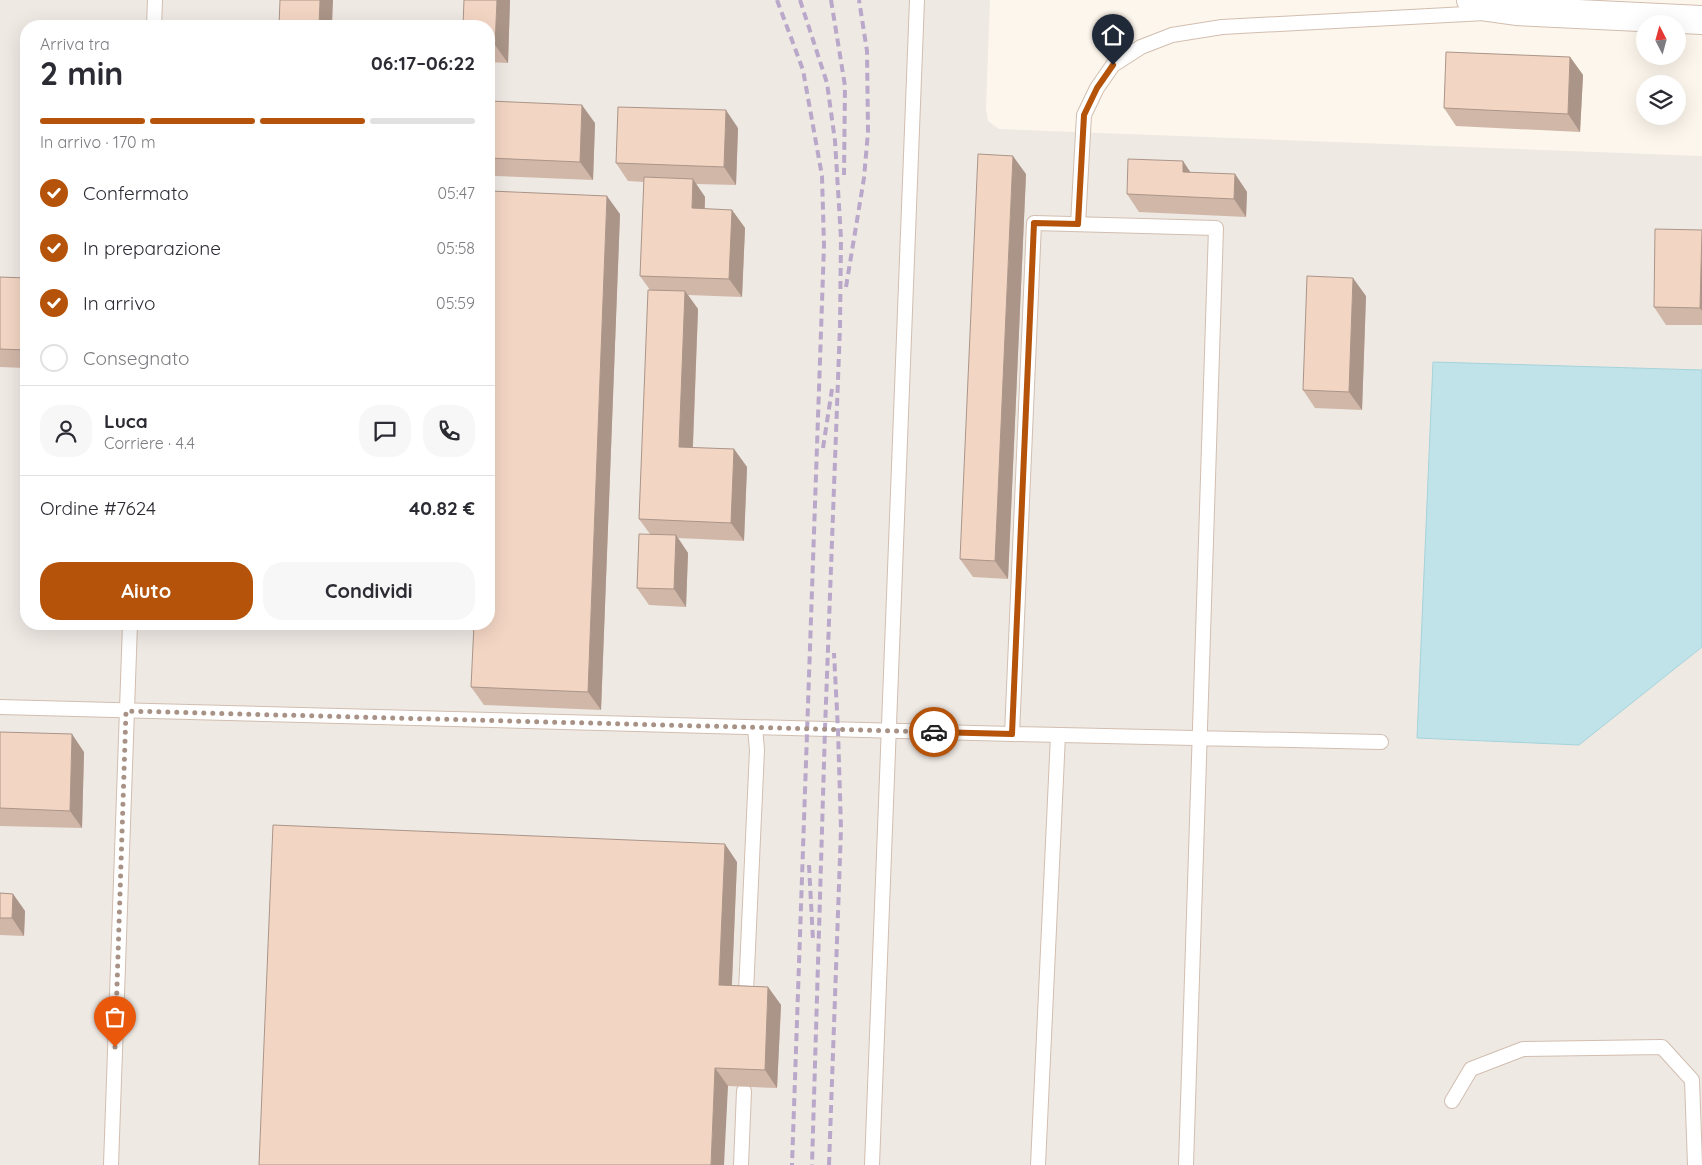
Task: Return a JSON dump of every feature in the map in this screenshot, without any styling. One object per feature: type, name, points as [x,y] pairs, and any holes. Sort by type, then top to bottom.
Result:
[{"type":"street","points":[[1471,0],[1488,7],[1516,11],[1702,20]]},
{"type":"lane","points":[[154,20],[155,0]]},
{"type":"lane","points":[[872,1165],[917,0]]},
{"type":"lane","points":[[1078,224],[1084,115],[1097,88],[1113,65],[1141,47],[1172,35],[1222,27],[1516,11]]},
{"type":"lane","points":[[1012,734],[1034,223],[1216,228],[1186,1165]]},
{"type":"lane","points":[[111,1165],[130,630]]},
{"type":"lane","points":[[0,706],[755,728],[1381,742]]},
{"type":"lane","points":[[746,992],[757,750],[755,728]]},
{"type":"lane","points":[[1038,1165],[1058,735]]},
{"type":"lane","points":[[1452,1101],[1471,1069],[1524,1049],[1662,1047],[1692,1080],[1695,1165]]},
{"type":"lane","points":[[741,1165],[744,1091]]},
{"type":"shaded area","points":[[0,0],[990,0],[986,108],[988,121],[999,129],[1702,156],[1702,1165],[0,1165]]},
{"type":"water","points":[[1433,362],[1702,370],[1702,647],[1579,745],[1417,738]]},
{"type":"building","points":[[280,0],[320,0],[319,20],[279,20]]},
{"type":"building","points":[[464,0],[497,0],[495,45],[495,20],[463,20]]},
{"type":"building","points":[[1446,52],[1570,57],[1568,114],[1444,108]]},
{"type":"building","points":[[495,101],[582,105],[580,162],[495,158]]},
{"type":"building","points":[[618,107],[726,110],[724,167],[616,163]]},
{"type":"building","points":[[978,154],[1013,156],[995,561],[960,559]]},
{"type":"building","points":[[1128,159],[1183,161],[1183,172],[1235,174],[1234,199],[1127,194]]},
{"type":"building","points":[[644,177],[693,179],[692,208],[732,210],[729,279],[640,276]]},
{"type":"building","points":[[495,191],[607,196],[588,692],[471,687],[474,630],[495,630]]},
{"type":"building","points":[[1655,229],[1702,230],[1700,308],[1654,307]]},
{"type":"building","points":[[1307,276],[1353,278],[1349,392],[1303,390]]},
{"type":"building","points":[[0,277],[20,278],[20,350],[0,349]]},
{"type":"building","points":[[648,290],[685,291],[679,447],[734,449],[731,523],[639,519]]},
{"type":"building","points":[[639,534],[676,535],[674,589],[637,588]]},
{"type":"building","points":[[0,732],[72,734],[70,811],[0,808]]},
{"type":"building","points":[[273,825],[725,844],[719,985],[768,987],[765,1070],[715,1068],[711,1165],[259,1165]]},
{"type":"building","points":[[0,893],[13,894],[12,918],[0,918]]},
{"type":"railway","points":[[777,0],[803,70],[822,176],[824,245],[792,1165]]},
{"type":"railway","points":[[800,0],[827,83],[835,141],[841,238],[840,326],[825,729],[812,1165]]},
{"type":"railway","points":[[831,0],[845,86],[844,175]]},
{"type":"railway","points":[[846,287],[864,178],[868,132],[867,51],[859,0]]},
{"type":"railway","points":[[823,448],[832,389]]},
{"type":"railway","points":[[829,1165],[841,829],[834,653]]},
{"type":"railway","points":[[809,865],[813,940]]},
{"type":"way so far","points":[[115,1047],[126,711],[934,732]]},
{"type":"route","points":[[934,732],[1012,734],[1034,223],[1078,224],[1084,115],[1097,88],[1113,65]]}]
